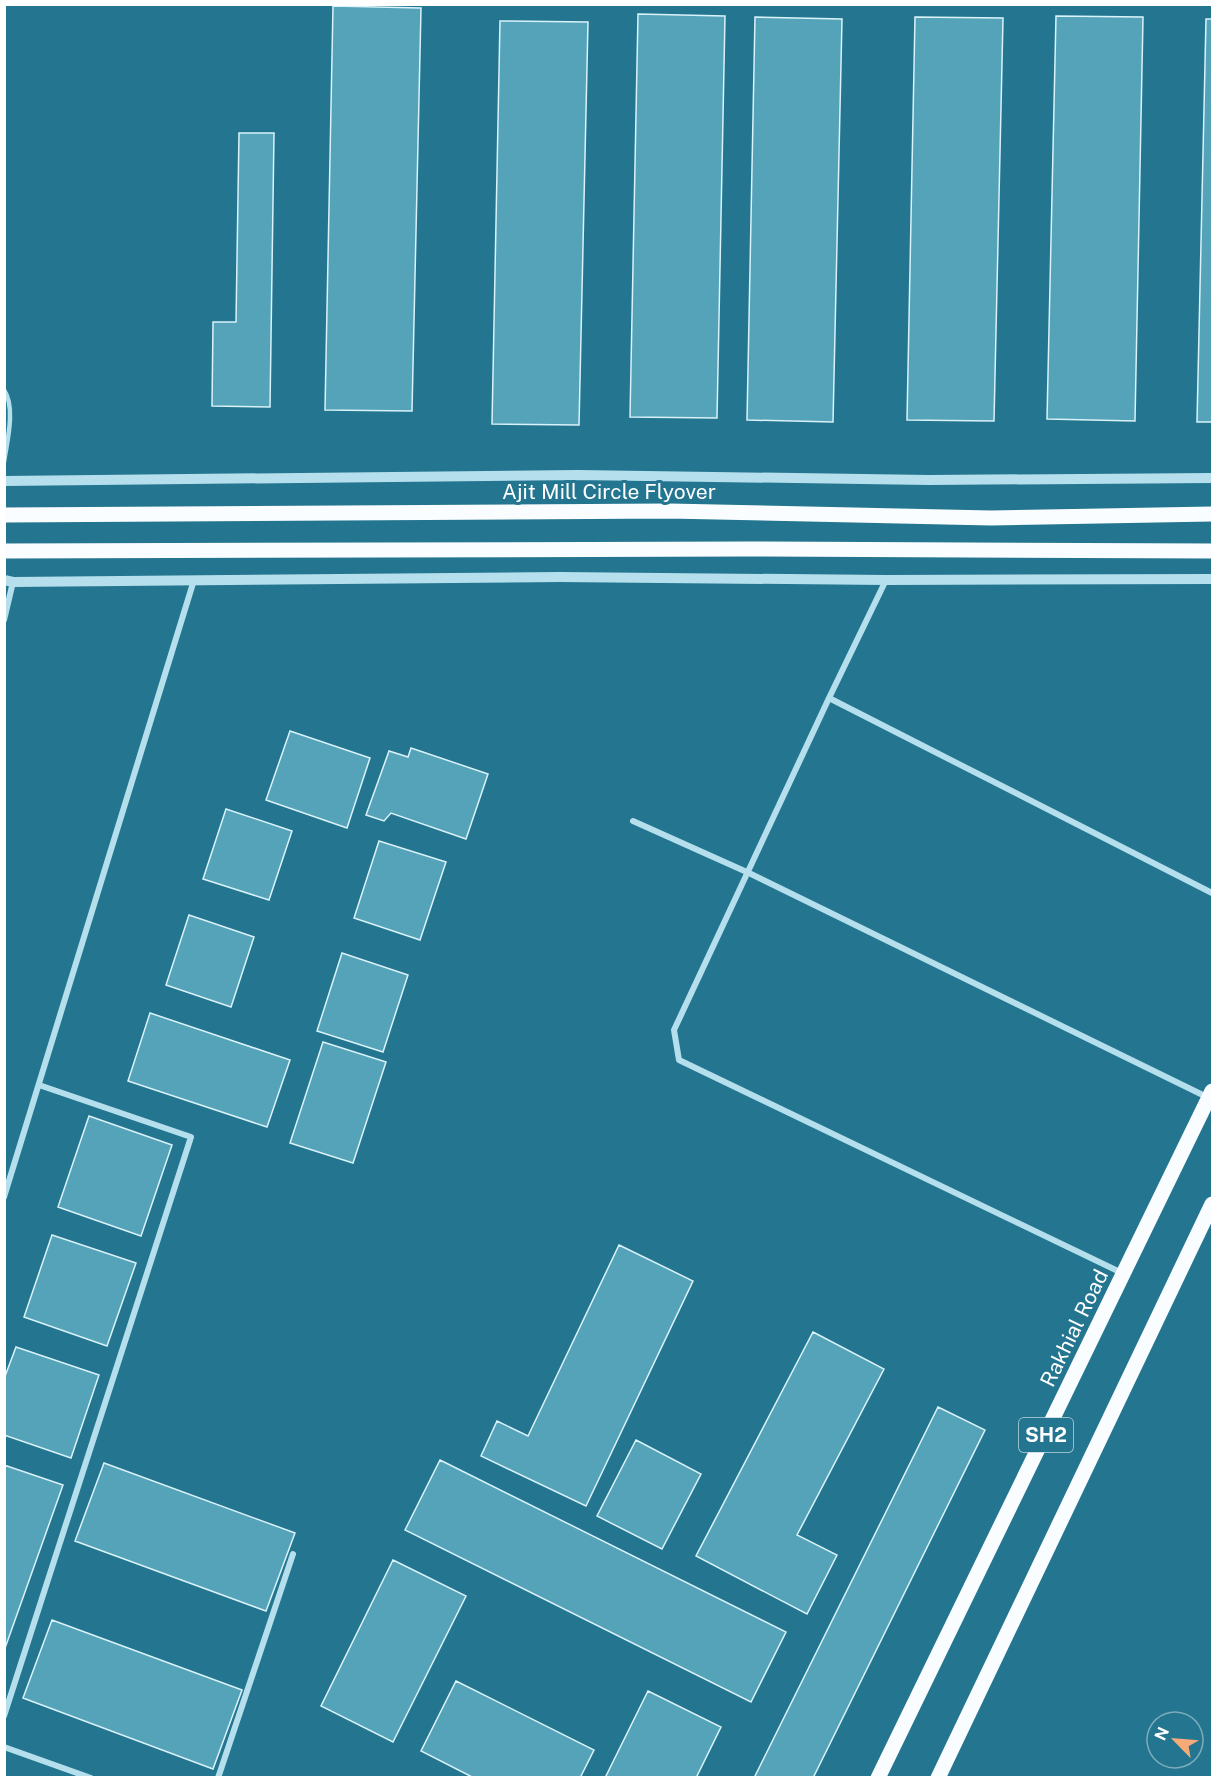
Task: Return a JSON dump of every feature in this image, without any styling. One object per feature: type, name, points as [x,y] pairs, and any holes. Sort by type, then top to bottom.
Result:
[{"type":"main road","name":"Ajit Mill Circle Flyover","points":[[4,515],[669,511],[991,518],[1212,514]]},
{"type":"main road","points":[[4,551],[747,549],[1212,551]]},
{"type":"main road","name":"Rakhial Road","points":[[878,1778],[1211,1095]]},
{"type":"main road","name":"SH2","points":[[938,1778],[1212,1204]]},
{"type":"street","points":[[4,481],[578,475],[929,480],[1212,478]]},
{"type":"street","points":[[4,620],[9,581],[560,577],[886,580],[1212,579]]},
{"type":"street","points":[[4,1197],[194,580]]},
{"type":"street","points":[[886,580],[674,1030],[679,1060],[1124,1274]]},
{"type":"street","points":[[829,698],[1212,893]]},
{"type":"street","points":[[633,821],[749,873],[1211,1095]]},
{"type":"street","points":[[4,1716],[191,1137],[39,1085]]},
{"type":"street","points":[[218,1778],[293,1554]]},
{"type":"street","points":[[4,1747],[91,1778]]},
{"type":"lane","points":[[4,390],[9,396],[10,406],[4,462]]},
{"type":"building","points":[[333,6],[421,8],[412,411],[325,410]]},
{"type":"building","points":[[638,14],[725,16],[717,418],[630,417]]},
{"type":"building","points":[[1056,16],[1143,17],[1135,421],[1047,419]]},
{"type":"building","points":[[755,17],[842,19],[833,422],[747,420]]},
{"type":"building","points":[[915,17],[1003,18],[994,421],[907,420]]},
{"type":"building","points":[[1206,19],[1212,19],[1212,422],[1197,422]]},
{"type":"building","points":[[500,21],[588,22],[579,425],[492,424]]},
{"type":"building","points":[[239,133],[274,133],[270,407],[212,406],[213,322],[236,322]]},
{"type":"building","points":[[290,731],[370,758],[347,828],[266,800]]},
{"type":"building","points":[[411,748],[488,774],[466,839],[391,813],[384,821],[366,815],[389,751],[408,757]]},
{"type":"building","points":[[226,809],[292,831],[269,900],[203,879]]},
{"type":"building","points":[[379,841],[446,862],[420,940],[354,918]]},
{"type":"building","points":[[189,915],[254,937],[231,1007],[166,985]]},
{"type":"building","points":[[342,953],[408,975],[383,1052],[317,1031]]},
{"type":"building","points":[[150,1013],[290,1060],[267,1127],[128,1081]]},
{"type":"building","points":[[323,1042],[386,1062],[353,1163],[290,1143]]},
{"type":"building","points":[[89,1116],[172,1145],[141,1236],[58,1207]]},
{"type":"building","points":[[52,1235],[136,1263],[107,1346],[24,1317]]},
{"type":"building","points":[[619,1245],[693,1281],[586,1506],[481,1456],[497,1421],[528,1436]]},
{"type":"building","points":[[813,1332],[884,1369],[797,1535],[837,1555],[807,1614],[696,1556]]},
{"type":"building","points":[[16,1347],[99,1375],[71,1458],[4,1435],[4,1379]]},
{"type":"building","points":[[938,1407],[985,1430],[813,1778],[754,1778]]},
{"type":"building","points":[[636,1440],[701,1474],[662,1549],[597,1516]]},
{"type":"building","points":[[440,1460],[786,1632],[751,1702],[405,1530]]},
{"type":"building","points":[[104,1463],[295,1533],[266,1611],[75,1541]]},
{"type":"building","points":[[4,1465],[63,1485],[4,1651]]},
{"type":"building","points":[[393,1560],[466,1596],[393,1742],[321,1706]]},
{"type":"building","points":[[52,1620],[242,1690],[213,1769],[23,1698]]},
{"type":"building","points":[[456,1681],[594,1750],[580,1778],[474,1778],[421,1751]]},
{"type":"building","points":[[648,1691],[721,1727],[696,1778],[605,1778]]}]
